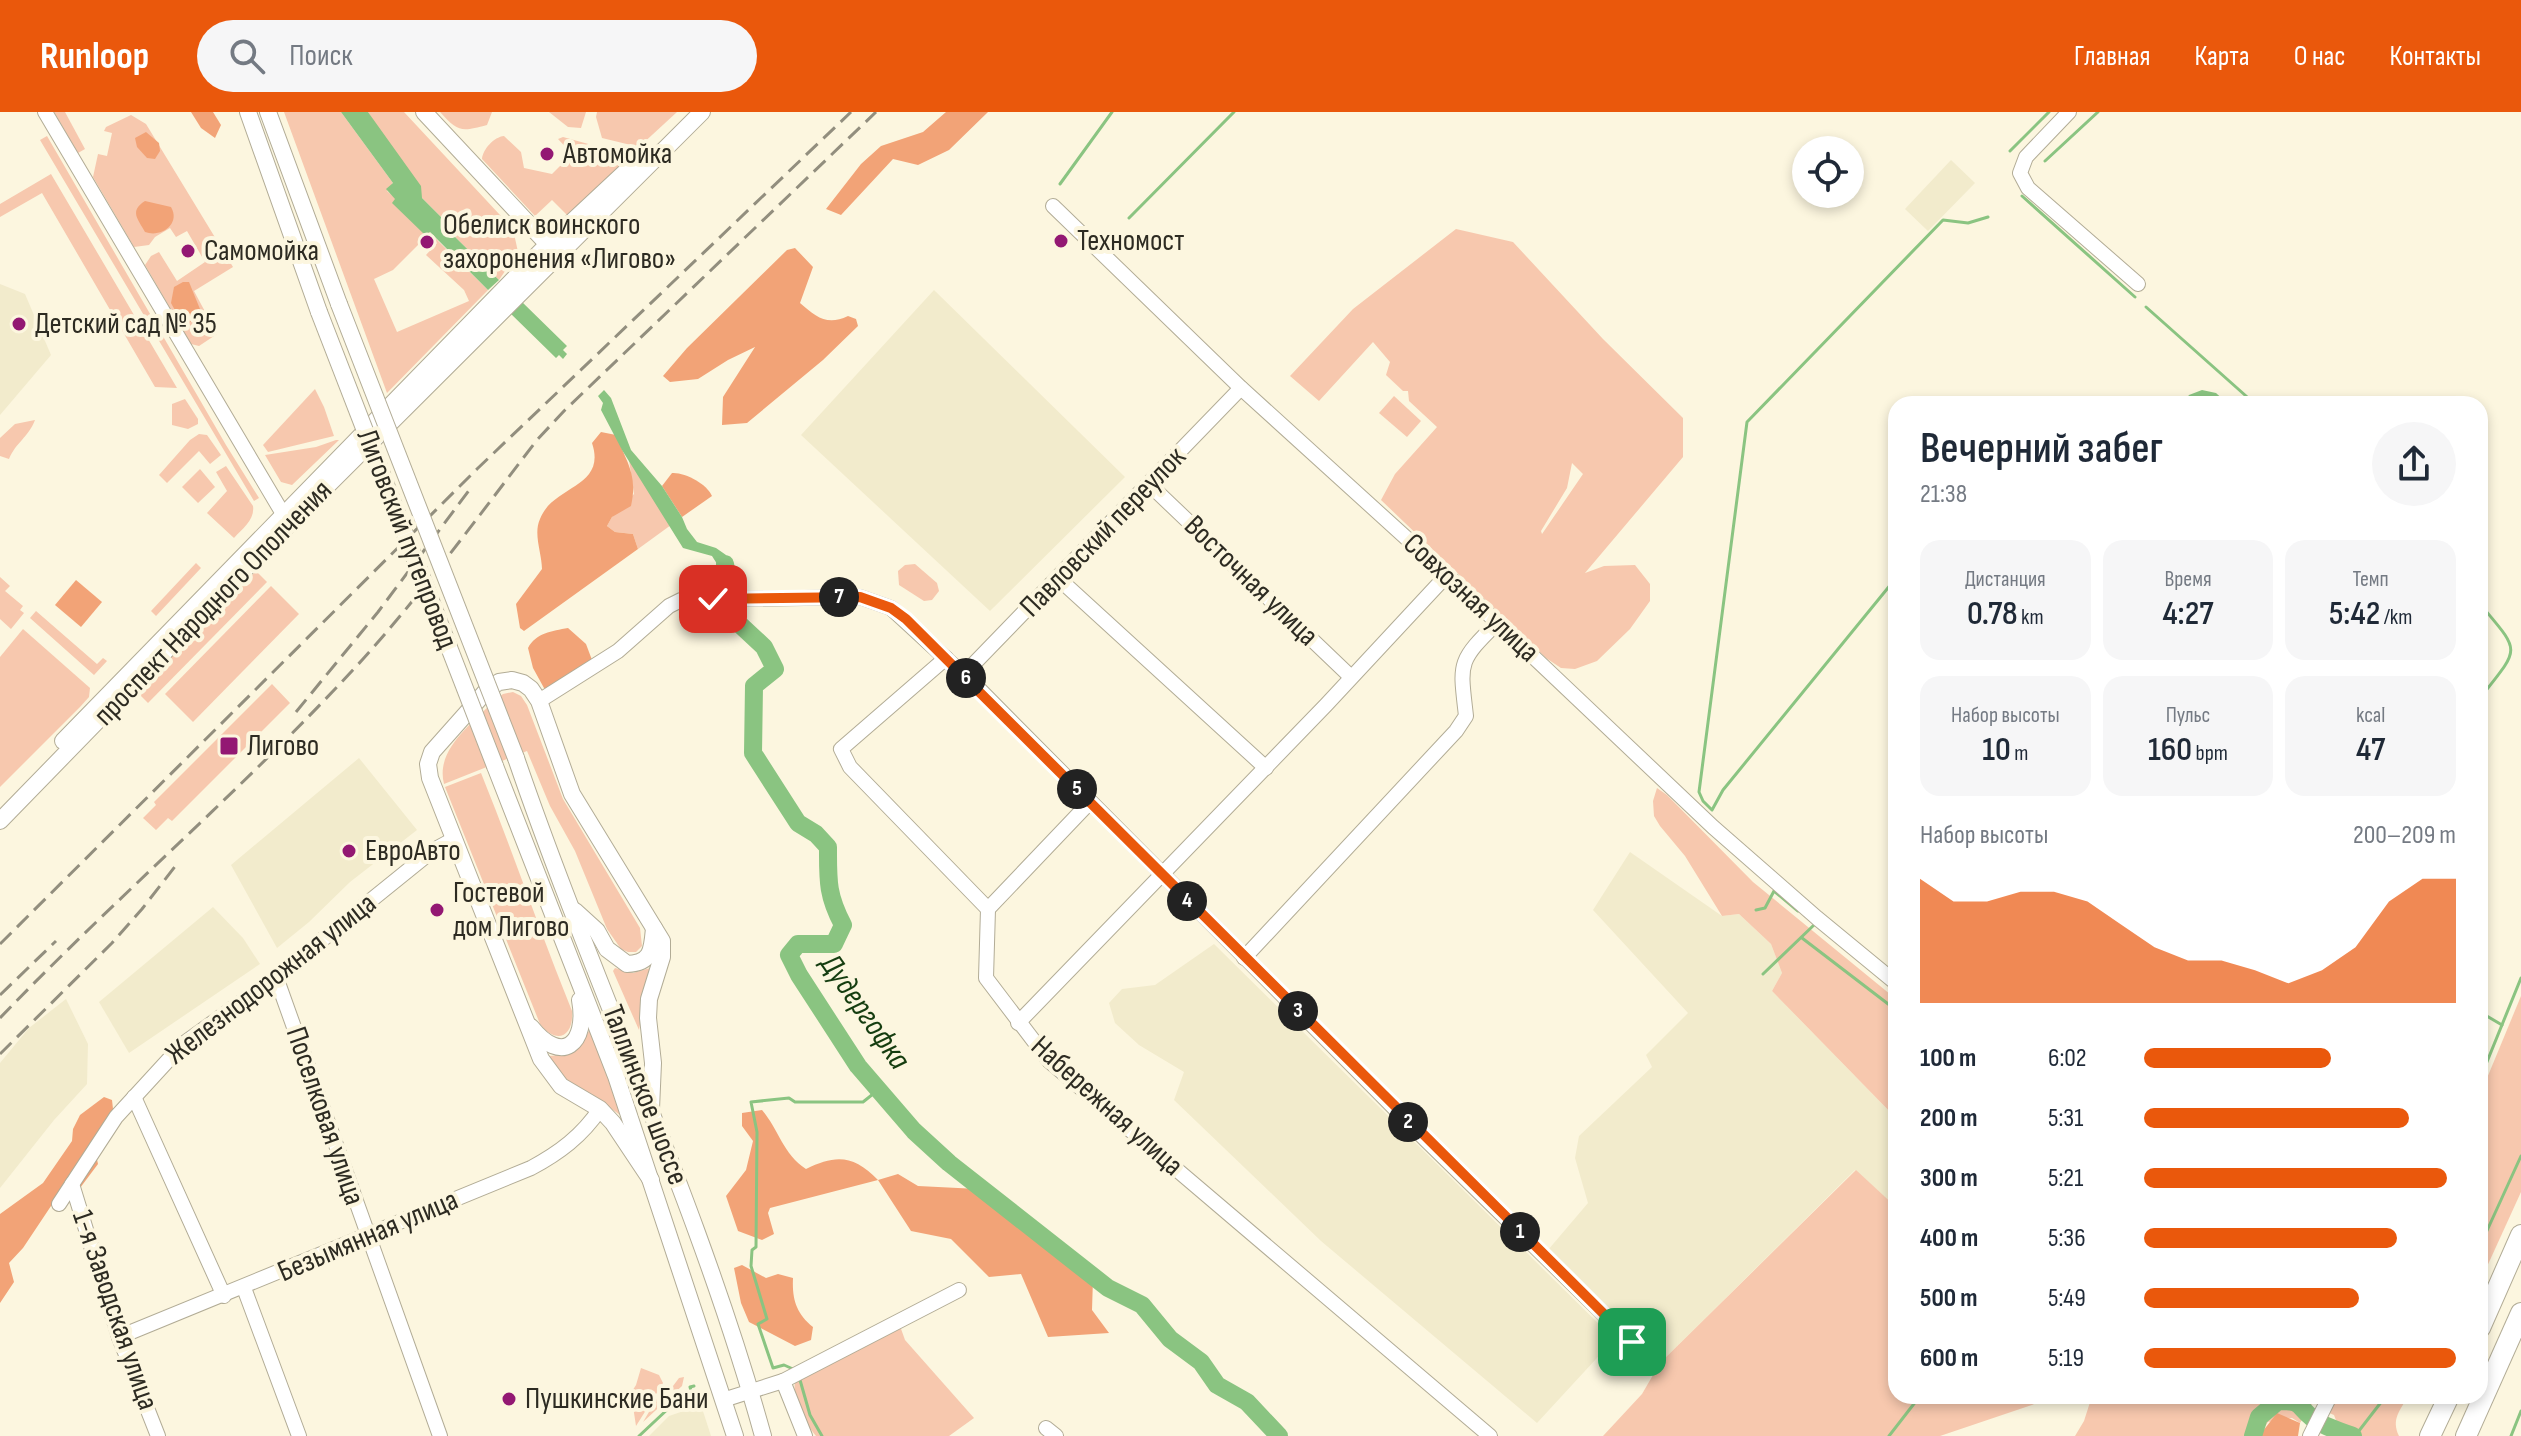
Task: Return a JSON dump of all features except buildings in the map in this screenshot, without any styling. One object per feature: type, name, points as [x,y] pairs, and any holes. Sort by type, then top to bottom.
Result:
[{"type":"highway","points":[[2488,1310],[2521,1235]]},
{"type":"highway","points":[[2488,1387],[2521,1313]]},
{"type":"highway","points":[[2430,1436],[2445,1404]]},
{"type":"highway","points":[[2466,1436],[2480,1404]]},
{"type":"main road","name":"Лиговский путепровод","points":[[248,112],[319,312],[495,766]]},
{"type":"main road","name":"Лиговский путепровод","points":[[268,112],[339,304],[516,758]]},
{"type":"main road","points":[[424,112],[553,250]]},
{"type":"main road","points":[[553,250],[688,112]]},
{"type":"main road","points":[[553,250],[702,112]]},
{"type":"main road","name":"проспект Народного Ополчения","points":[[0,806],[553,250]]},
{"type":"main road","name":"проспект Народного Ополчения","points":[[0,821],[286,519]]},
{"type":"main road","points":[[651,1109],[653,1063],[649,1009],[662,957],[662,941],[572,794],[539,701],[523,683],[512,680],[499,682],[488,689],[432,752],[428,764],[447,842],[548,1072],[561,1086],[600,1109],[651,1180]]},
{"type":"main road","name":"Таллинское шоссе","points":[[516,758],[570,908],[651,1109],[751,1391],[763,1436]]},
{"type":"main road","name":"Таллинское шоссе","points":[[495,766],[616,1076],[735,1436]]},
{"type":"main road","points":[[570,908],[597,931],[607,949],[627,964],[640,964],[648,956],[654,927]]},
{"type":"main road","points":[[525,1020],[549,1045],[559,1048],[577,1038],[583,1018],[574,967]]},
{"type":"street","points":[[45,112],[286,519]]},
{"type":"street","points":[[2069,112],[2026,157],[2020,173],[2028,188],[2138,284]]},
{"type":"street","name":"Совхозная улица","points":[[1053,206],[1241,388],[1447,575],[1713,827],[1888,976]]},
{"type":"street","name":"Павловский переулок","points":[[963,675],[1241,388]]},
{"type":"street","name":"Восточная улица","points":[[1150,485],[1351,677]]},
{"type":"street","points":[[1018,1023],[1266,768],[1447,575]]},
{"type":"street","points":[[1058,578],[1266,768]]},
{"type":"street","points":[[539,701],[618,651],[669,606],[681,600],[860,597],[891,608],[946,658],[1160,875],[1632,1342]]},
{"type":"street","points":[[1244,958],[1456,731],[1466,716],[1460,679],[1462,667],[1479,640],[1497,623]]},
{"type":"street","points":[[946,658],[841,749],[850,767],[988,909],[1090,802]]},
{"type":"street","name":"Железнодорожная улица","points":[[59,1204],[100,1140],[134,1097],[183,1044],[276,977],[447,842]]},
{"type":"street","name":"Набережная улица","points":[[988,909],[986,978],[1049,1061],[1490,1436]]},
{"type":"street","name":"Поселковая улица","points":[[276,977],[440,1436]]},
{"type":"street","points":[[134,1097],[224,1296]]},
{"type":"street","name":"Безымянная улица","points":[[119,1337],[531,1168],[573,1142],[600,1109]]},
{"type":"street","name":"1-я Заводская улица","points":[[72,1184],[119,1337],[158,1436]]},
{"type":"street","points":[[244,1288],[299,1436]]},
{"type":"street","points":[[723,1400],[783,1381],[959,1290]]},
{"type":"street","points":[[783,1381],[805,1436]]},
{"type":"street","points":[[2311,1433],[2327,1404]]},
{"type":"shaded area","points":[[54,112],[65,112],[85,149],[78,153]]},
{"type":"shaded area","points":[[191,112],[213,112],[221,125],[215,138],[201,128]]},
{"type":"shaded area","points":[[284,112],[341,112],[393,183],[387,191],[396,199],[393,203],[426,235],[429,232],[488,290],[387,393]],"holes":[[[428,235],[437,243],[426,255],[464,290],[469,301],[397,332],[374,279],[393,270]]]},
{"type":"shaded area","points":[[341,112],[368,112],[421,186],[422,198],[454,230],[452,234],[499,280],[488,290],[430,232],[425,235],[392,203],[395,199],[386,189],[393,183]]},
{"type":"shaded area","points":[[368,112],[404,112],[513,229],[518,252],[499,280],[451,233],[454,230],[422,198]]},
{"type":"shaded area","points":[[440,112],[492,112],[487,125],[460,129]]},
{"type":"shaded area","points":[[549,112],[586,112],[581,128],[568,127]]},
{"type":"shaded area","points":[[597,112],[677,112],[639,147],[602,138]]},
{"type":"shaded area","points":[[946,112],[988,112],[949,150],[918,165],[893,159],[841,215],[826,209],[861,164],[881,146],[923,132]]},
{"type":"shaded area","points":[[131,115],[146,124],[233,267],[194,291],[217,334],[199,346],[191,344],[145,265],[151,256],[159,252],[177,281],[205,262],[187,231],[176,237],[170,228],[155,237],[149,245],[134,247],[93,177],[98,154],[107,156],[112,133],[104,131],[106,127]]},
{"type":"shaded area","points":[[146,132],[159,143],[160,151],[155,159],[147,158],[137,147],[135,138]]},
{"type":"shaded area","points":[[47,136],[259,498],[254,501],[40,140]]},
{"type":"shaded area","points":[[504,136],[521,152],[524,168],[552,174],[572,154],[558,139],[563,137],[621,153],[623,166],[568,216],[552,200],[535,216],[482,159],[490,144]]},
{"type":"shaded area","points":[[1951,160],[1975,183],[1928,231],[1905,209]]},
{"type":"shaded area","points":[[51,174],[177,388],[155,387],[42,193],[0,217],[0,204]]},
{"type":"shaded area","points":[[145,201],[171,207],[173,219],[168,228],[157,233],[145,232],[136,212]]},
{"type":"shaded area","points":[[1456,229],[1513,242],[1603,339],[1683,418],[1683,457],[1585,573],[1604,566],[1635,565],[1650,584],[1650,601],[1630,629],[1597,661],[1575,669],[1561,668],[1546,658],[1381,500],[1395,474],[1437,427],[1409,401],[1408,391],[1403,391],[1386,375],[1390,362],[1373,342],[1319,401],[1290,376],[1353,309]],"holes":[[[1572,463],[1583,474],[1542,534],[1567,488]]]},
{"type":"shaded area","points":[[795,248],[813,267],[800,303],[822,318],[834,320],[848,316],[856,319],[858,326],[823,360],[747,423],[722,425],[723,397],[755,347],[698,379],[670,382],[663,376],[687,348],[787,250]]},
{"type":"shaded area","points":[[189,282],[202,314],[192,322],[181,318],[171,303],[174,287]]},
{"type":"shaded area","name":"Детский сад № 35","points":[[0,284],[25,294],[51,355],[0,415]]},
{"type":"shaded area","points":[[934,290],[1125,477],[990,611],[801,435]]},
{"type":"shaded area","points":[[521,301],[567,346],[563,350],[567,354],[563,359],[559,355],[556,358],[509,312]]},
{"type":"shaded area","points":[[315,389],[334,436],[268,452],[263,445]]},
{"type":"shaded area","points":[[604,390],[611,398],[631,450],[662,486],[697,542],[726,555],[738,588],[724,588],[719,567],[712,556],[683,548],[601,410],[603,403],[598,396]]},
{"type":"shaded area","points":[[2202,390],[2219,396],[2188,396]]},
{"type":"shaded area","points":[[1394,396],[1421,421],[1407,437],[1379,413]]},
{"type":"shaded area","points":[[185,399],[198,419],[198,424],[188,429],[172,425],[172,404]]},
{"type":"shaded area","points":[[35,420],[9,459],[0,456],[0,438],[15,424]]},
{"type":"shaded area","points":[[601,432],[616,435],[630,469],[633,486],[631,506],[612,517],[607,526],[615,532],[633,534],[638,549],[524,631],[520,628],[516,604],[542,569],[538,537],[540,519],[556,499],[586,478],[595,458],[592,443]]},
{"type":"shaded area","points":[[199,434],[207,435],[221,455],[210,464],[199,451],[167,483],[159,475]]},
{"type":"shaded area","points":[[339,440],[292,485],[281,482],[265,455],[316,447]]},
{"type":"shaded area","points":[[629,460],[671,525],[638,549],[633,534],[615,532],[607,526],[634,494]]},
{"type":"shaded area","points":[[226,466],[253,506],[250,520],[234,538],[207,513],[227,491],[216,472]]},
{"type":"shaded area","points":[[200,469],[215,487],[198,503],[182,487]]},
{"type":"shaded area","points":[[672,473],[695,480],[712,496],[682,517],[662,486]]},
{"type":"shaded area","points":[[196,563],[201,568],[156,616],[151,611]]},
{"type":"shaded area","points":[[915,564],[937,583],[939,591],[932,600],[924,601],[899,585],[898,571],[905,565]]},
{"type":"shaded area","points":[[256,571],[267,582],[148,703],[137,692]]},
{"type":"shaded area","points":[[0,577],[10,586],[5,591],[23,606],[20,610],[24,613],[11,629],[0,619]]},
{"type":"shaded area","points":[[76,580],[102,602],[81,627],[55,605]]},
{"type":"shaded area","points":[[271,586],[299,614],[193,722],[165,694]]},
{"type":"shaded area","points":[[36,611],[97,664],[103,658],[107,661],[94,675],[30,618]]},
{"type":"shaded area","points":[[568,628],[586,644],[592,660],[552,690],[544,688],[533,668],[528,648],[540,636]]},
{"type":"shaded area","points":[[23,629],[90,688],[89,697],[0,787],[0,657]]},
{"type":"shaded area","points":[[272,684],[290,703],[172,821],[168,818],[156,830],[143,818],[156,805],[154,802]]},
{"type":"shaded area","points":[[513,692],[521,696],[527,705],[563,799],[640,928],[642,946],[636,952],[621,949],[607,929],[575,851],[550,806],[527,751],[444,784],[445,759],[450,748],[495,700]]},
{"type":"shaded area","points":[[359,758],[417,830],[350,882],[277,948],[231,865]]},
{"type":"shaded area","points":[[481,773],[572,1011],[570,1027],[563,1035],[552,1034],[540,1024],[445,787]]},
{"type":"shaded area","points":[[1657,788],[1753,882],[1888,992],[1888,1110],[1772,991],[1782,973],[1771,944],[1739,914],[1722,916],[1685,856],[1654,816],[1653,801]]},
{"type":"shaded area","points":[[1630,852],[1722,916],[1739,914],[1771,944],[1782,973],[1772,991],[1888,1110],[1888,1200],[1855,1170],[1660,1363],[1548,1250],[1588,1203],[1575,1158],[1579,1136],[1652,1067],[1646,1055],[1688,1013],[1593,910]]},
{"type":"shaded area","points":[[213,907],[243,938],[260,964],[129,1053],[99,1002]]},
{"type":"shaded area","points":[[1214,944],[1609,1334],[1608,1346],[1537,1423],[1321,1241],[1174,1100],[1184,1072],[1139,1045],[1115,1023],[1109,1003],[1122,989],[1155,985]]},
{"type":"shaded area","points":[[615,968],[633,973],[650,968],[639,1030],[613,971]]},
{"type":"shaded area","points":[[2521,996],[2521,1192],[2488,1264],[2488,1076]]},
{"type":"shaded area","points":[[66,999],[88,1044],[87,1084],[0,1188],[0,1063],[29,1028]]},
{"type":"shaded area","points":[[592,1031],[620,1115],[565,1079],[548,1056],[573,1051]]},
{"type":"shaded area","points":[[104,1097],[112,1100],[113,1109],[93,1142],[98,1164],[80,1188],[61,1194],[9,1263],[14,1282],[0,1303],[0,1214],[43,1183],[72,1141],[73,1129],[80,1115]]},
{"type":"shaded area","points":[[762,1110],[786,1149],[806,1169],[827,1161],[844,1160],[861,1166],[878,1180],[770,1208],[768,1213],[774,1234],[762,1240],[738,1231],[726,1196],[746,1170],[753,1141],[742,1126],[742,1113]]},
{"type":"shaded area","points":[[1856,1170],[1888,1200],[1888,1404],[2034,1404],[1940,1436],[1603,1436],[1642,1394],[1660,1363]]},
{"type":"shaded area","points":[[898,1174],[918,1186],[978,1189],[1093,1279],[1092,1310],[1109,1333],[1048,1337],[1021,1274],[989,1277],[951,1239],[911,1231],[878,1180]]},
{"type":"shaded area","points":[[742,1265],[766,1278],[778,1274],[793,1278],[796,1305],[813,1327],[811,1340],[795,1346],[749,1322],[741,1303],[734,1268]]},
{"type":"shaded area","points":[[900,1326],[905,1340],[974,1418],[949,1436],[816,1436],[797,1401],[796,1378]]},
{"type":"shaded area","points":[[641,1368],[659,1375],[663,1383],[636,1426],[631,1393]]},
{"type":"shaded area","points":[[684,1377],[682,1386],[643,1422],[665,1385],[673,1386]]},
{"type":"shaded area","points":[[2089,1404],[2312,1404],[2300,1423],[2292,1418],[2268,1422],[2259,1436],[2075,1436]]},
{"type":"shaded area","points":[[2331,1404],[2404,1404],[2396,1420],[2399,1436],[2362,1436],[2337,1423],[2334,1415],[2327,1412]]},
{"type":"shaded area","points":[[701,1405],[711,1436],[649,1436],[669,1416]]},
{"type":"shaded area","points":[[2277,1413],[2300,1423],[2298,1436],[2259,1436]]},
{"type":"waterway","points":[[1060,184],[1112,112]]},
{"type":"waterway","points":[[1129,218],[1234,112]]},
{"type":"waterway","points":[[2010,151],[2049,112]]},
{"type":"waterway","points":[[2045,161],[2098,112]]},
{"type":"waterway","points":[[2022,196],[2135,297]]},
{"type":"waterway","points":[[1888,588],[1723,790],[1712,810],[1699,792],[1747,422],[1943,220],[1968,223],[1988,217]]},
{"type":"waterway","points":[[2146,307],[2246,396]]},
{"type":"waterway","name":"Дудергофка","points":[[725,564],[735,620],[764,647],[775,669],[754,686],[753,753],[798,823],[816,834],[828,847],[830,887],[843,925],[834,944],[798,944],[789,955],[799,975],[858,1066],[914,1131],[949,1163],[1108,1288],[1142,1305],[1170,1339],[1201,1362],[1217,1385],[1247,1402],[1279,1436]]},
{"type":"waterway","points":[[2488,614],[2503,632],[2511,650],[2503,668],[2488,688]]},
{"type":"waterway","points":[[1756,910],[1765,908],[1774,891],[1798,911]]},
{"type":"waterway","points":[[1763,974],[1815,924]]},
{"type":"waterway","points":[[1802,938],[1888,1004]]},
{"type":"waterway","points":[[2488,1059],[2521,978]]},
{"type":"waterway","points":[[2488,1017],[2502,1025]]},
{"type":"waterway","points":[[793,1369],[784,1365],[773,1368],[758,1324],[767,1319],[751,1266],[752,1250],[756,1247],[757,1132],[751,1102],[789,1098],[795,1102],[863,1102],[878,1090]]},
{"type":"waterway","points":[[2488,1228],[2521,1156]]},
{"type":"waterway","points":[[800,1380],[810,1415],[822,1436]]},
{"type":"waterway","points":[[639,1436],[670,1407],[692,1394],[690,1387],[694,1386]]},
{"type":"waterway","points":[[1889,1436],[1914,1404]]},
{"type":"waterway","points":[[2253,1436],[2259,1417],[2274,1404]]},
{"type":"waterway","points":[[2297,1404],[2320,1423],[2353,1436]]},
{"type":"waterway","points":[[2355,1436],[2380,1404]]},
{"type":"waterway","points":[[2511,1436],[2521,1411]]},
{"type":"railway","points":[[0,944],[477,469],[851,112]]},
{"type":"railway","points":[[0,1018],[274,751],[363,659],[430,579],[537,440],[564,411],[876,112]]},
{"type":"railway","points":[[296,712],[378,612],[473,485]]},
{"type":"railway","points":[[0,1054],[112,943],[177,864]]},
{"type":"railway","points":[[0,995],[56,941]]},
{"type":"place","name":"Автомойка","points":[[547,154]]},
{"type":"place","name":"Техномост","points":[[1061,241]]},
{"type":"place","name":"Обелиск воинского захоронения «Лигово»","points":[[427,242]]},
{"type":"place","name":"Самомойка","points":[[188,251]]},
{"type":"place","name":"Детский сад № 35","points":[[19,324]]},
{"type":"place","name":"Лигово","points":[[229,746]]},
{"type":"place","name":"ЕвроАвто","points":[[349,851]]},
{"type":"place","name":"Гостевой дом Лигово","points":[[437,910]]},
{"type":"place","name":"Пушкинские Бани","points":[[509,1399]]},
{"type":"route","points":[[713,599],[860,597],[891,608],[906,619],[1632,1342]]}]
